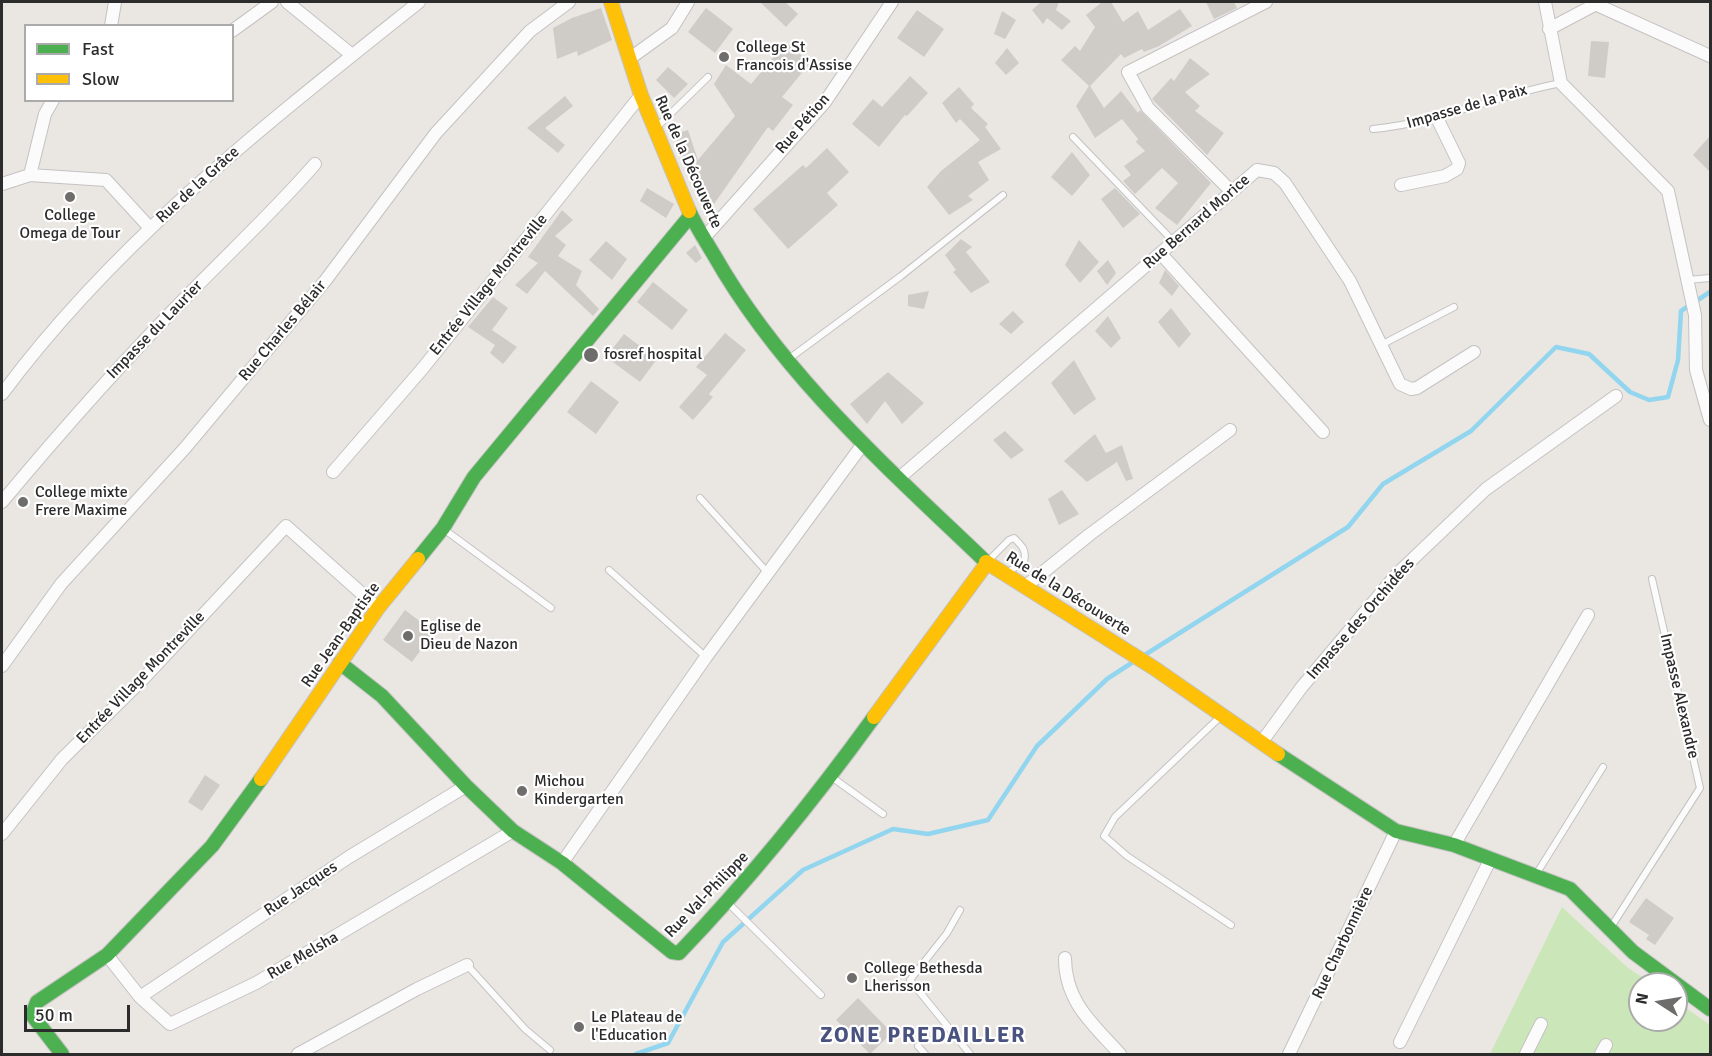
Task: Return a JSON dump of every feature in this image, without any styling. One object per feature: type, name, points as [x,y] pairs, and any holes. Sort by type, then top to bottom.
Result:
[{"type":"street","points":[[111,24],[116,2]]},
{"type":"street","points":[[234,30],[272,2]]},
{"type":"street","points":[[287,2],[352,55]]},
{"type":"street","name":"Rue de la Grâce","points":[[2,394],[43,339],[150,228],[238,148],[419,2]]},
{"type":"street","name":"Rue Charles Bélair","points":[[2,666],[60,584],[185,448],[325,280],[436,133],[530,31],[569,2]]},
{"type":"street","name":"Rue de la Découverte","points":[[611,2],[641,95],[691,215],[733,289],[787,360],[863,444],[987,562],[1113,641],[1261,743],[1396,831],[1454,845],[1570,889],[1633,952],[1710,1009]]},
{"type":"street","points":[[629,59],[672,28],[688,2]]},
{"type":"street","name":"Rue Pétion","points":[[704,239],[825,102],[892,2]]},
{"type":"street","points":[[1230,191],[1148,108],[1128,72],[1266,2]]},
{"type":"street","points":[[1545,2],[1561,83],[1668,191],[1695,315],[1696,370],[1710,420]]},
{"type":"street","points":[[1549,29],[1598,3],[1710,56]]},
{"type":"street","name":"Entrée Village Montreville","points":[[333,472],[423,368],[641,95]]},
{"type":"street","points":[[30,175],[45,114],[52,102]]},
{"type":"street","points":[[1401,185],[1445,176],[1457,169],[1459,163],[1437,118]]},
{"type":"street","name":"Impasse du Laurier","points":[[2,502],[87,400],[282,202],[315,164]]},
{"type":"street","name":"Rue Bernard Morice","points":[[898,479],[1257,170],[1274,173],[1285,183],[1350,281],[1400,384],[1411,389],[1474,352]]},
{"type":"street","points":[[2,184],[30,175],[106,180],[150,228]]},
{"type":"street","name":"Rue Jean-Baptiste","points":[[62,1054],[35,1022],[32,1015],[37,1002],[107,955],[212,846],[292,736],[378,608],[443,528],[474,477],[691,215]]},
{"type":"street","points":[[1161,254],[1323,432]]},
{"type":"street","name":"Impasse des Orchidées","points":[[1261,743],[1301,688],[1397,574],[1486,489],[1616,396]]},
{"type":"street","points":[[1026,586],[1089,535],[1230,430]]},
{"type":"street","points":[[562,863],[706,657],[863,444]]},
{"type":"street","name":"Entrée Village Montreville","points":[[2,834],[62,759],[144,678],[286,526],[378,608]]},
{"type":"street","name":"Rue Val-Philippe","points":[[340,663],[382,696],[466,786],[513,831],[562,863],[672,951],[679,953],[727,903],[812,802],[987,562]]},
{"type":"street","points":[[1454,845],[1588,615]]},
{"type":"street","name":"Rue Jacques","points":[[140,997],[349,857],[466,786]]},
{"type":"street","name":"Rue Melsha","points":[[107,955],[140,997],[170,1024],[256,983],[513,831]]},
{"type":"street","name":"Rue Charbonnière","points":[[1289,1054],[1396,831]]},
{"type":"street","points":[[1400,1042],[1491,858]]},
{"type":"street","points":[[1065,958],[1065,977],[1072,997],[1120,1054]]},
{"type":"street","points":[[298,1054],[417,989],[467,965]]},
{"type":"street","points":[[1526,1054],[1541,1024]]},
{"type":"lane","points":[[655,128],[708,77]]},
{"type":"lane","name":"Impasse de la Paix","points":[[1373,129],[1437,118],[1509,94],[1561,83]]},
{"type":"lane","points":[[1073,137],[1174,242]]},
{"type":"lane","points":[[787,360],[901,276],[1003,195]]},
{"type":"lane","points":[[1689,283],[1710,278]]},
{"type":"lane","points":[[1380,345],[1454,307]]},
{"type":"lane","points":[[700,498],[768,573]]},
{"type":"lane","points":[[443,528],[551,608]]},
{"type":"lane","points":[[987,562],[1014,538],[1026,554],[1024,562],[1005,573]]},
{"type":"lane","points":[[609,570],[706,657]]},
{"type":"lane","name":"Impasse Alexandre","points":[[1609,930],[1700,788],[1652,579]]},
{"type":"lane","points":[[1221,716],[1115,817],[1104,836],[1127,856],[1231,925]]},
{"type":"lane","points":[[1535,875],[1603,767]]},
{"type":"lane","points":[[830,776],[883,814]]},
{"type":"lane","points":[[727,903],[821,995]]},
{"type":"lane","points":[[960,910],[947,933],[910,980],[970,1054]]},
{"type":"lane","points":[[467,965],[525,1029],[550,1050]]},
{"type":"lane","points":[[918,1046],[925,1054]]},
{"type":"green space","points":[[1562,907],[1634,972],[1628,972],[1628,1032],[1688,1032],[1688,1009],[1710,1025],[1710,1054],[1490,1054]]},
{"type":"building","points":[[760,2],[785,2],[798,14],[786,27]]},
{"type":"building","points":[[1041,2],[1059,2],[1056,10],[1071,21],[1062,30],[1047,18],[1043,24],[1032,10]]},
{"type":"building","points":[[1102,2],[1111,2],[1123,22],[1138,11],[1148,30],[1180,9],[1192,26],[1159,46],[1144,52],[1142,49],[1124,58],[1121,54],[1090,86],[1104,108],[1121,91],[1138,113],[1140,110],[1211,183],[1177,225],[1155,208],[1178,183],[1162,168],[1135,194],[1123,181],[1131,175],[1124,166],[1145,151],[1136,142],[1138,139],[1122,119],[1095,138],[1076,106],[1089,86],[1061,60],[1075,46],[1080,51],[1095,27],[1086,15]]},
{"type":"building","points":[[1206,2],[1234,2],[1237,8],[1214,19]]},
{"type":"building","points":[[601,8],[612,40],[578,56],[577,51],[557,59],[553,28],[572,18]]},
{"type":"building","points":[[706,8],[733,29],[715,53],[688,32]]},
{"type":"building","points":[[917,10],[944,29],[924,57],[897,38]]},
{"type":"building","points":[[1002,11],[1016,20],[1005,39],[994,34]]},
{"type":"building","points":[[1591,41],[1609,42],[1605,78],[1588,76]]},
{"type":"building","points":[[786,42],[810,63],[782,97],[793,105],[773,131],[768,127],[714,204],[683,156],[675,134],[688,130],[698,160],[735,116],[714,84],[726,65],[751,84]]},
{"type":"building","points":[[1007,48],[1019,63],[1006,75],[995,63]]},
{"type":"building","points":[[1190,58],[1210,74],[1185,92],[1200,106],[1195,111],[1224,133],[1207,155],[1152,99],[1171,78],[1174,81]]},
{"type":"building","points":[[668,67],[688,84],[674,98],[656,80]]},
{"type":"building","points":[[910,76],[928,93],[907,116],[905,115],[879,147],[852,124],[873,99],[882,107]]},
{"type":"building","points":[[959,87],[974,104],[971,108],[988,124],[985,127],[1001,149],[978,162],[989,180],[968,196],[973,200],[949,215],[927,187],[941,171],[980,140],[960,119],[956,123],[942,103]]},
{"type":"building","points":[[565,96],[573,106],[545,128],[565,145],[558,153],[527,128]]},
{"type":"building","points":[[1710,136],[1710,172],[1693,155]]},
{"type":"building","points":[[827,148],[849,172],[827,193],[838,205],[788,249],[753,209],[803,165],[806,168]]},
{"type":"building","points":[[1072,152],[1090,175],[1072,196],[1051,177]]},
{"type":"building","points":[[647,188],[674,204],[666,218],[640,201]]},
{"type":"building","points":[[1115,188],[1140,214],[1123,228],[1101,199]]},
{"type":"building","points":[[562,210],[573,220],[555,236],[566,245],[558,256],[582,271],[576,285],[599,309],[593,316],[545,271],[527,294],[515,285],[538,263],[528,257]]},
{"type":"building","points":[[961,239],[972,247],[966,252],[990,282],[971,293],[953,272],[956,270],[945,255]]},
{"type":"building","points":[[1079,240],[1099,262],[1080,283],[1065,265]]},
{"type":"building","points":[[606,241],[627,259],[612,280],[589,260]]},
{"type":"building","points":[[695,245],[702,258],[696,263],[686,253]]},
{"type":"building","points":[[1108,260],[1116,273],[1107,285],[1097,271]]},
{"type":"building","points":[[1165,270],[1179,286],[1172,296],[1159,283]]},
{"type":"building","points":[[653,282],[688,310],[672,330],[637,302]]},
{"type":"building","points":[[929,291],[924,309],[908,306],[908,295]]},
{"type":"building","points":[[493,297],[508,308],[492,330],[517,347],[503,364],[490,353],[495,345],[468,327]]},
{"type":"building","points":[[1171,308],[1191,334],[1179,348],[1158,322]]},
{"type":"building","points":[[1013,311],[1024,322],[1011,334],[999,324]]},
{"type":"building","points":[[1108,316],[1121,338],[1111,348],[1095,331]]},
{"type":"building","points":[[725,333],[746,350],[709,394],[713,397],[693,420],[679,407],[707,375],[696,367]]},
{"type":"building","points":[[624,334],[657,359],[640,382],[606,357]]},
{"type":"building","points":[[1074,360],[1096,399],[1074,415],[1051,383]]},
{"type":"building","points":[[888,372],[924,403],[902,424],[885,401],[867,424],[850,404]]},
{"type":"building","points":[[591,381],[619,402],[596,434],[567,412]]},
{"type":"building","points":[[1005,431],[1024,450],[1011,459],[993,440]]},
{"type":"building","points":[[1095,434],[1106,453],[1122,445],[1133,479],[1126,481],[1117,462],[1087,482],[1064,461]]},
{"type":"building","points":[[1062,490],[1079,514],[1059,525],[1048,499]]},
{"type":"building","name":"Eglise de Dieu de Nazon","points":[[405,610],[434,632],[412,662],[383,640]]},
{"type":"building","points":[[205,775],[220,785],[202,811],[188,802]]},
{"type":"building","points":[[1646,898],[1674,918],[1655,945],[1646,939],[1649,935],[1629,922]]},
{"type":"building","points":[[858,998],[892,1033],[870,1054],[836,1020]]},
{"type":"waterway","points":[[1143,656],[1348,527],[1383,484],[1471,431],[1556,347],[1589,354],[1630,392],[1649,400],[1668,397],[1678,360],[1681,311],[1710,292]]},
{"type":"waterway","points":[[636,1054],[668,1043],[723,942],[803,870],[893,829],[928,834],[988,820],[1037,746],[1107,679],[1133,662]]},
{"type":"traffic: fast","points":[[689,211],[741,299],[804,380],[875,455],[986,562]]},
{"type":"traffic: fast","points":[[418,559],[443,528],[474,477],[691,215]]},
{"type":"traffic: fast","points":[[340,663],[382,696],[466,786],[513,831],[562,863],[672,952],[679,953],[781,838],[874,717]]},
{"type":"traffic: fast","points":[[1278,754],[1396,831],[1454,845],[1570,889],[1633,952],[1710,1009]]},
{"type":"traffic: fast","points":[[62,1054],[32,1015],[37,1002],[107,955],[212,846],[261,779]]},
{"type":"traffic: slow","points":[[611,2],[641,95],[689,211]]},
{"type":"traffic: slow","points":[[261,779],[378,608],[418,559]]},
{"type":"traffic: slow","points":[[986,562],[1154,668],[1278,754]]},
{"type":"traffic: slow","points":[[874,717],[987,563]]},
{"type":"place","name":"College St Francois d'Assise","points":[[724,57]]},
{"type":"place","name":"College Omega de Tour","points":[[70,197]]},
{"type":"place","name":"fosref hospital","points":[[591,355]]},
{"type":"place","name":"College mixte Frere Maxime","points":[[23,502]]},
{"type":"place","name":"Eglise de Dieu de Nazon","points":[[408,636]]},
{"type":"place","name":"Michou Kindergarten","points":[[522,791]]},
{"type":"place","name":"College Bethesda Lherisson","points":[[852,978]]},
{"type":"place","name":"Le Plateau de l'Education","points":[[579,1027]]},
{"type":"district","name":"ZONE PREDAILLER","points":[[923,1036]]}]
